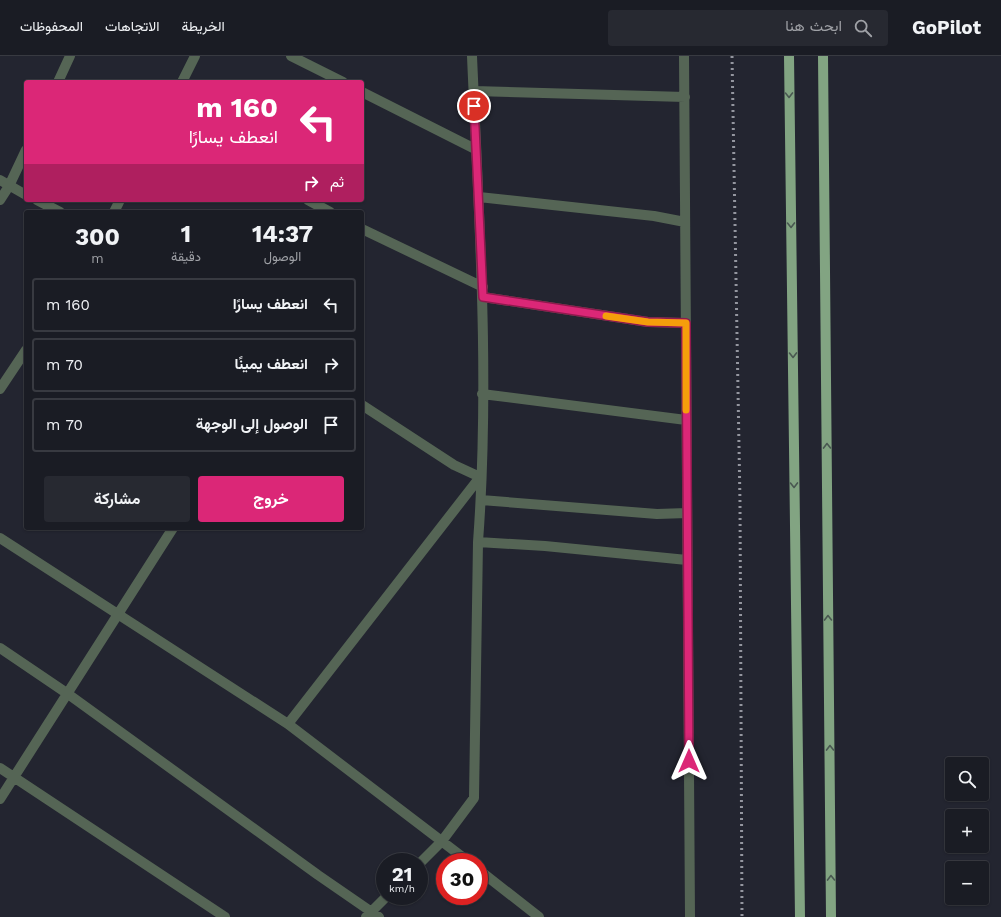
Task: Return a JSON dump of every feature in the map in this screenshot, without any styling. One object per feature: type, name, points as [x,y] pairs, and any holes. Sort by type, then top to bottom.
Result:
[{"type":"main road","points":[[789,56],[800,917]]},
{"type":"main road","points":[[823,56],[831,917]]},
{"type":"street","points":[[59,80],[70,56]]},
{"type":"street","points":[[183,80],[195,56]]},
{"type":"street","points":[[291,56],[339,80]]},
{"type":"street","points":[[428,855],[442,841],[474,798],[478,542],[481,500],[480,477],[483,292],[479,197],[475,149],[472,56]]},
{"type":"street","points":[[684,56],[689,917]]},
{"type":"street","points":[[474,91],[684,97]]},
{"type":"street","points":[[364,93],[475,149]]},
{"type":"street","points":[[0,200],[9,186],[24,154]]},
{"type":"street","points":[[0,180],[24,193]]},
{"type":"street","points":[[479,197],[654,216],[685,222]]},
{"type":"street","points":[[41,202],[56,210]]},
{"type":"street","points":[[312,202],[326,210]]},
{"type":"street","points":[[364,230],[483,292],[648,322],[686,323]]},
{"type":"street","points":[[0,389],[24,353]]},
{"type":"street","points":[[482,394],[686,420]]},
{"type":"street","points":[[364,407],[454,464],[480,477]]},
{"type":"street","points":[[288,724],[480,477]]},
{"type":"street","points":[[481,500],[657,514],[687,513]]},
{"type":"street","points":[[0,799],[172,530]]},
{"type":"street","points":[[0,538],[288,724],[457,853]]},
{"type":"street","points":[[478,542],[544,546],[687,560]]},
{"type":"street","points":[[0,648],[68,694],[372,915],[380,905]]},
{"type":"street","points":[[0,768],[225,917]]},
{"type":"street","points":[[488,877],[539,917]]},
{"type":"railway","points":[[732,56],[740,502],[742,917]]},
{"type":"slow traffic","points":[[606,316],[648,322],[686,323],[686,410]]},
{"type":"route","points":[[474,106],[483,297],[648,322],[686,323],[689,761]]}]
